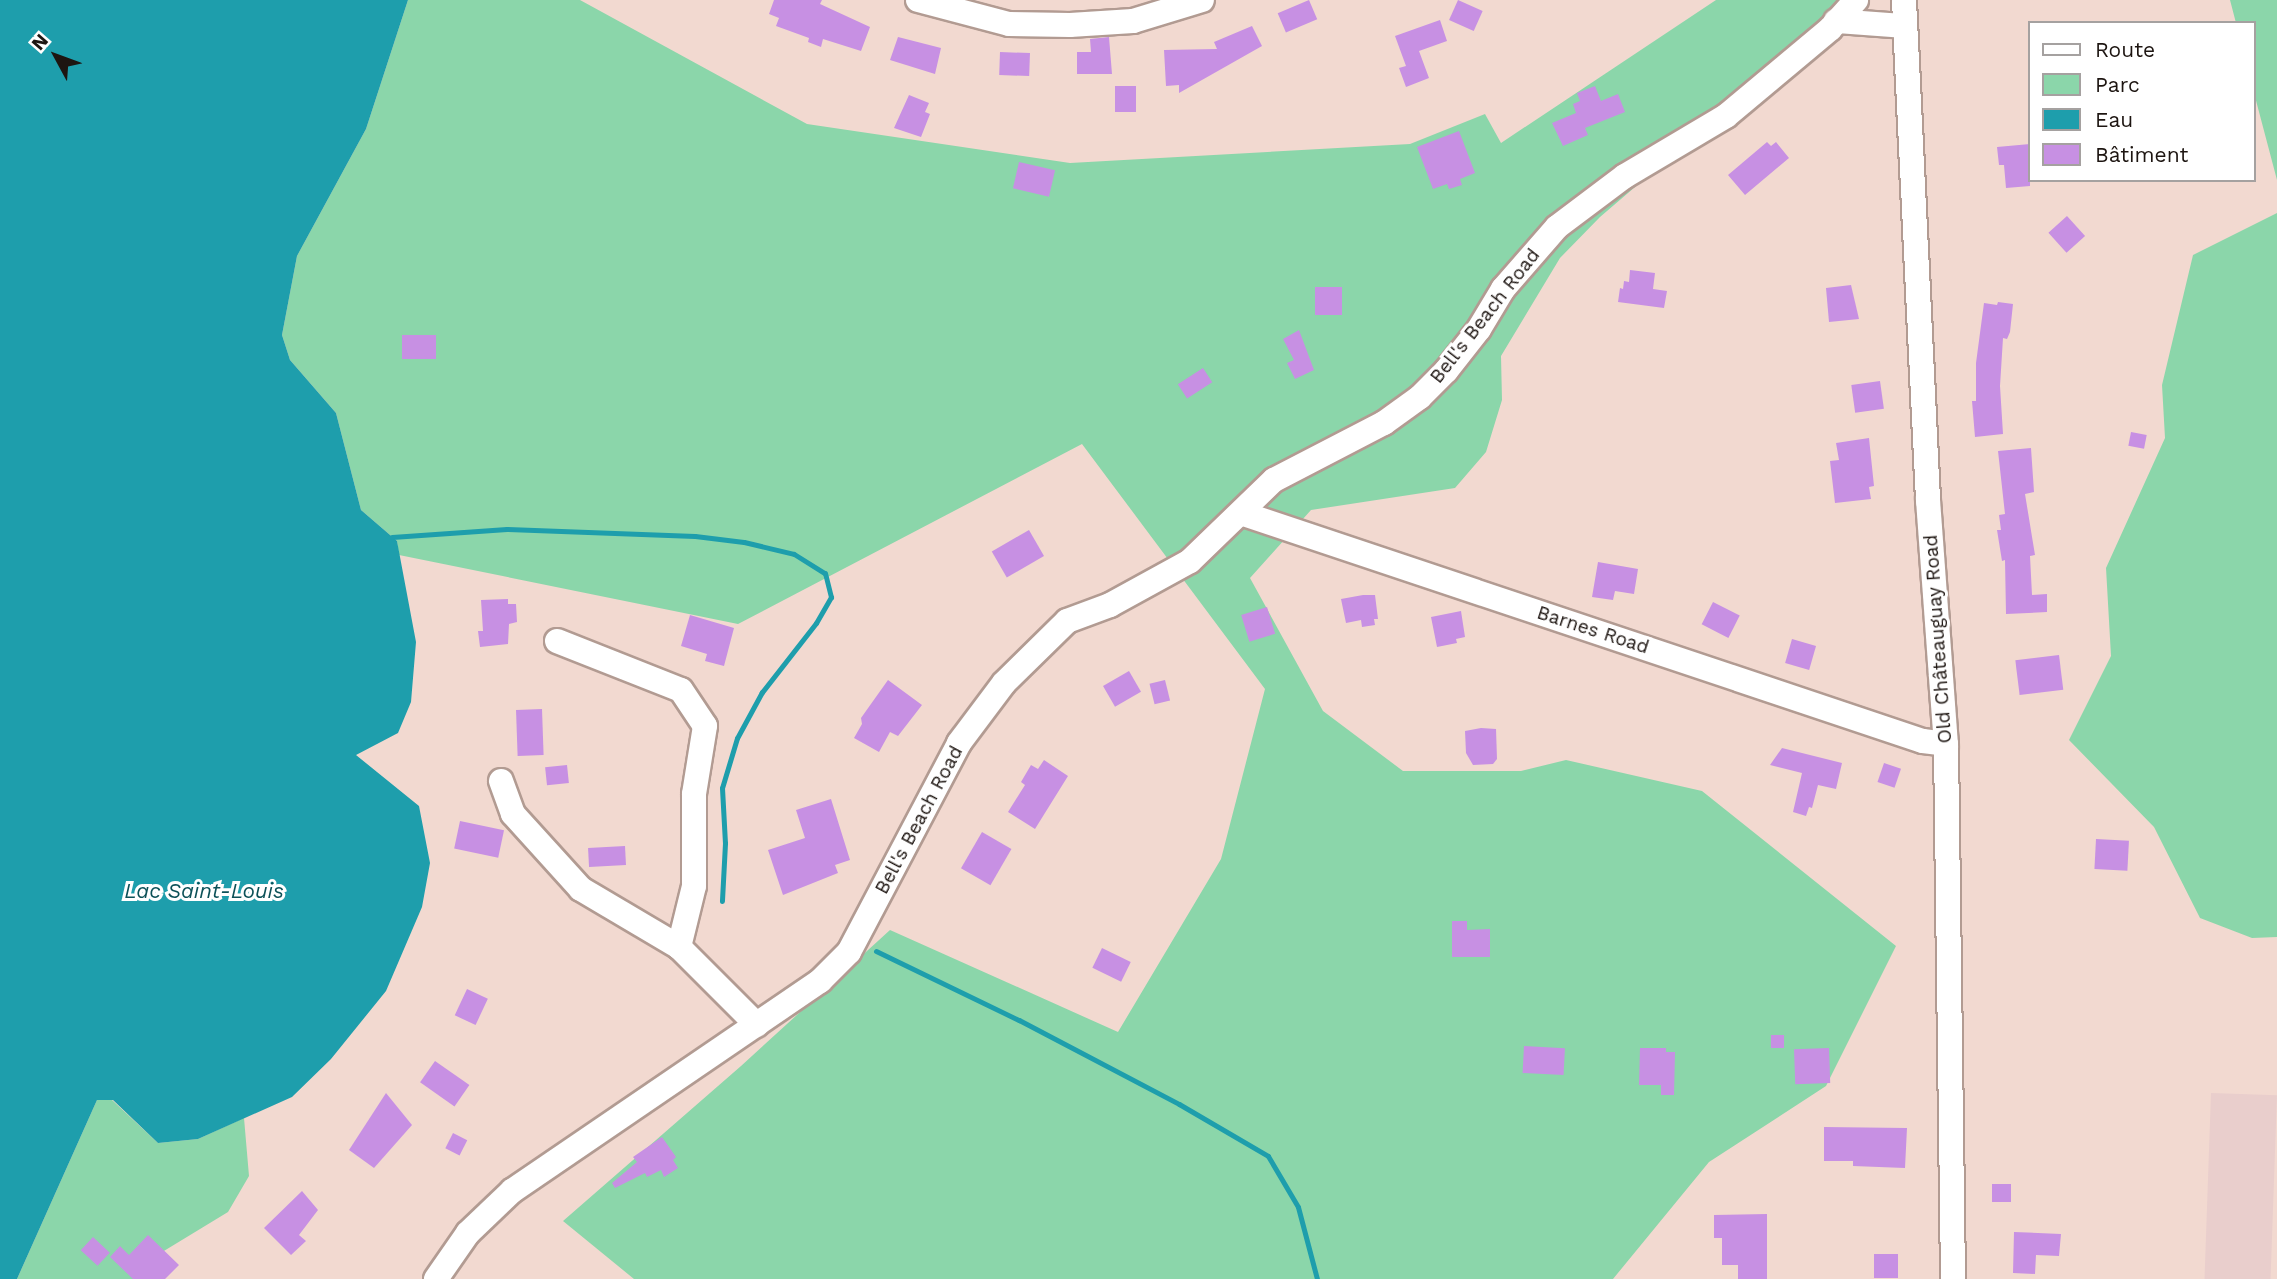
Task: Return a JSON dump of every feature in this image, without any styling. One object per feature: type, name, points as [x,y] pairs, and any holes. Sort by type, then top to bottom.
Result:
[{"type":"street","points":[[918,0],[1009,24],[1070,25],[1133,21],[1202,0]]},
{"type":"street","name":"Bell's Beach Road","points":[[436,1279],[468,1233],[512,1191],[820,981],[849,952],[930,792],[959,743],[1004,682],[1068,621],[1110,605],[1190,561],[1275,480],[1384,423],[1420,397],[1446,371],[1479,329],[1503,289],[1557,227],[1625,176],[1726,116],[1836,21],[1856,0]]},
{"type":"street","name":"Old Châteauguay Road","points":[[1904,0],[1928,500],[1946,744],[1953,1279]]},
{"type":"street","points":[[1836,21],[1904,26]]},
{"type":"street","name":"Barnes Road","points":[[1241,513],[1923,741],[1946,744]]},
{"type":"street","points":[[557,641],[681,690],[705,726],[694,794],[694,886],[679,947]]},
{"type":"street","points":[[501,781],[513,814],[581,889],[679,947],[757,1025]]},
{"type":"shaded area","points":[[2211,1093],[2277,1095],[2271,1279],[2205,1279]]},
{"type":"green space","points":[[408,0],[580,0],[807,124],[1070,163],[1410,144],[1485,114],[1501,143],[1716,0],[1848,0],[1837,14],[1600,217],[1560,258],[1501,356],[1502,400],[1486,452],[1455,488],[1311,510],[1250,578],[1323,711],[1403,771],[1521,771],[1566,760],[1702,791],[1896,946],[1826,1086],[1709,1162],[1613,1279],[634,1279],[563,1221],[741,1066],[890,930],[1118,1032],[1221,859],[1265,689],[1082,444],[738,624],[399,555],[397,541],[361,510],[336,413],[290,360],[282,335],[297,256],[366,129]]},
{"type":"green space","points":[[2230,0],[2277,0],[2277,180],[2256,101],[2256,21],[2235,21]]},
{"type":"green space","points":[[2277,213],[2277,937],[2252,938],[2200,918],[2154,827],[2069,740],[2111,656],[2106,568],[2165,438],[2162,385],[2193,255]]},
{"type":"green space","points":[[97,1100],[112,1100],[158,1143],[198,1139],[244,1118],[249,1176],[228,1212],[154,1257],[141,1279],[17,1279]]},
{"type":"water","name":"Lac Saint-Louis","points":[[0,0],[408,0],[366,129],[297,256],[282,335],[290,360],[336,413],[361,510],[397,541],[416,642],[411,702],[398,733],[356,755],[419,806],[430,863],[422,907],[386,991],[331,1059],[292,1097],[198,1139],[158,1143],[113,1100],[97,1100],[17,1279],[0,1279]]},
{"type":"building","points":[[774,0],[822,0],[820,4],[870,27],[861,51],[823,39],[821,47],[808,42],[809,38],[776,26],[779,18],[769,14]]},
{"type":"building","points":[[1309,0],[1317,19],[1286,33],[1278,13]]},
{"type":"building","points":[[1458,0],[1483,11],[1474,31],[1449,20]]},
{"type":"building","points":[[1440,20],[1447,41],[1419,51],[1429,78],[1406,87],[1399,68],[1406,66],[1395,36]]},
{"type":"building","points":[[1252,26],[1262,46],[1179,93],[1179,85],[1166,86],[1164,50],[1217,49],[1214,42]]},
{"type":"building","points":[[898,37],[941,48],[935,74],[890,60]]},
{"type":"building","points":[[1109,37],[1112,74],[1077,74],[1077,52],[1091,52],[1090,39]]},
{"type":"building","points":[[1000,52],[1030,53],[1029,76],[999,75]]},
{"type":"building","points":[[1115,86],[1136,86],[1136,112],[1115,112]]},
{"type":"building","points":[[1595,86],[1601,101],[1618,94],[1625,112],[1585,128],[1588,135],[1563,146],[1552,123],[1576,113],[1573,104],[1580,101],[1577,93]]},
{"type":"building","points":[[909,95],[929,103],[925,112],[930,114],[921,137],[894,128]]},
{"type":"building","points":[[1459,131],[1475,173],[1460,179],[1462,185],[1449,189],[1447,184],[1433,189],[1417,147]]},
{"type":"building","points":[[1767,142],[1771,146],[1776,142],[1789,158],[1745,195],[1728,175]]},
{"type":"building","points":[[2028,144],[2030,186],[2006,188],[2004,165],[1999,165],[1997,147]]},
{"type":"building","points":[[1019,162],[1055,170],[1049,197],[1013,188]]},
{"type":"building","points":[[2067,216],[2085,236],[2066,253],[2048,233]]},
{"type":"building","points":[[1630,270],[1655,273],[1653,289],[1667,291],[1664,308],[1618,302],[1620,288],[1623,289],[1624,281],[1629,282]]},
{"type":"building","points":[[1851,285],[1859,319],[1829,322],[1826,288]]},
{"type":"building","points":[[1315,287],[1342,287],[1342,315],[1315,315]]},
{"type":"building","points":[[1998,302],[2013,304],[2010,332],[2007,339],[2003,338],[2000,386],[2003,434],[1975,437],[1972,401],[1976,401],[1976,363],[1984,303],[1997,305]]},
{"type":"building","points":[[1299,330],[1314,370],[1295,379],[1287,363],[1294,360],[1283,339]]},
{"type":"building","points":[[402,335],[436,335],[436,359],[402,359]]},
{"type":"building","points":[[1203,368],[1212,382],[1187,399],[1178,384]]},
{"type":"building","points":[[1880,381],[1884,409],[1855,413],[1851,385]]},
{"type":"building","points":[[2131,432],[2147,435],[2144,449],[2128,446]]},
{"type":"building","points":[[1869,438],[1874,486],[1869,487],[1871,499],[1835,503],[1830,461],[1839,460],[1836,443]]},
{"type":"building","points":[[2031,448],[2034,492],[2025,494],[2035,555],[2030,556],[2032,595],[2047,594],[2047,612],[2006,614],[2005,560],[2002,561],[1997,530],[2001,530],[1999,515],[2005,514],[1998,451]]},
{"type":"building","points":[[1029,530],[1044,556],[1007,577],[992,552]]},
{"type":"building","points":[[1598,562],[1638,569],[1634,594],[1615,591],[1613,600],[1592,597]]},
{"type":"building","points":[[1375,595],[1378,619],[1374,619],[1375,625],[1362,627],[1361,620],[1346,623],[1341,599]]},
{"type":"building","points":[[508,599],[508,604],[516,604],[517,622],[509,624],[508,644],[480,647],[478,631],[483,631],[481,600]]},
{"type":"building","points":[[1713,602],[1740,616],[1728,638],[1702,624]]},
{"type":"building","points":[[1267,607],[1275,634],[1249,642],[1241,615]]},
{"type":"building","points":[[1461,611],[1465,637],[1456,639],[1457,643],[1437,647],[1431,617]]},
{"type":"building","points":[[690,615],[734,628],[724,666],[705,661],[707,654],[681,646]]},
{"type":"building","points":[[1792,639],[1816,646],[1809,670],[1785,663]]},
{"type":"building","points":[[2059,655],[2063,690],[2020,695],[2015,660]]},
{"type":"building","points":[[1129,671],[1141,692],[1115,707],[1103,686]]},
{"type":"building","points":[[888,680],[922,705],[898,736],[890,732],[879,752],[854,738],[862,724],[861,718]]},
{"type":"building","points":[[1165,680],[1170,700],[1155,704],[1149,684]]},
{"type":"building","points":[[542,709],[544,755],[518,756],[516,710]]},
{"type":"building","points":[[1496,729],[1497,759],[1493,764],[1473,765],[1466,753],[1465,731]]},
{"type":"building","points":[[1782,748],[1842,763],[1836,789],[1818,785],[1812,808],[1809,807],[1806,816],[1793,812],[1802,773],[1770,765]]},
{"type":"building","points":[[1044,760],[1068,776],[1035,829],[1008,812],[1025,785],[1021,782],[1031,765],[1038,769]]},
{"type":"building","points":[[1884,763],[1901,769],[1895,788],[1877,782]]},
{"type":"building","points":[[567,765],[569,783],[547,785],[545,767]]},
{"type":"building","points":[[831,799],[850,860],[835,865],[838,873],[783,895],[768,850],[805,838],[796,810]]},
{"type":"building","points":[[460,821],[504,830],[498,858],[454,848]]},
{"type":"building","points":[[982,832],[1011,849],[990,885],[961,868]]},
{"type":"building","points":[[2096,839],[2129,841],[2127,871],[2094,869]]},
{"type":"building","points":[[625,846],[626,865],[589,867],[588,848]]},
{"type":"building","points":[[1452,921],[1467,921],[1467,930],[1490,929],[1490,957],[1452,957]]},
{"type":"building","points":[[1102,948],[1131,962],[1121,982],[1092,968]]},
{"type":"building","points":[[467,989],[488,999],[476,1025],[455,1015]]},
{"type":"building","points":[[1771,1035],[1784,1035],[1784,1048],[1771,1048]]},
{"type":"building","points":[[1524,1046],[1565,1048],[1564,1075],[1523,1073]]},
{"type":"building","points":[[1640,1048],[1666,1048],[1666,1052],[1675,1052],[1674,1095],[1661,1095],[1661,1085],[1639,1085]]},
{"type":"building","points":[[1829,1048],[1830,1083],[1795,1084],[1794,1049]]},
{"type":"building","points":[[435,1061],[469,1085],[454,1106],[420,1082]]},
{"type":"building","points":[[386,1093],[412,1125],[374,1168],[349,1150]]},
{"type":"building","points":[[1824,1127],[1907,1128],[1905,1168],[1853,1166],[1853,1161],[1824,1161]]},
{"type":"building","points":[[453,1133],[467,1140],[460,1155],[445,1148]]},
{"type":"building","points":[[662,1137],[676,1157],[673,1160],[678,1168],[664,1177],[661,1170],[647,1177],[645,1173],[615,1188],[612,1183],[637,1162],[633,1157]]},
{"type":"building","points":[[1992,1184],[2011,1184],[2011,1202],[1992,1202]]},
{"type":"building","points":[[302,1191],[318,1210],[299,1235],[306,1241],[291,1255],[264,1228]]},
{"type":"building","points":[[1767,1214],[1767,1279],[1738,1279],[1738,1265],[1722,1265],[1722,1238],[1714,1238],[1714,1215]]},
{"type":"building","points":[[2014,1232],[2061,1234],[2059,1256],[2036,1255],[2035,1274],[2013,1273]]},
{"type":"building","points":[[148,1235],[179,1265],[165,1279],[133,1279],[110,1257],[120,1246],[129,1255]]},
{"type":"building","points":[[93,1237],[110,1253],[98,1266],[81,1250]]},
{"type":"building","points":[[1874,1254],[1898,1254],[1898,1278],[1874,1278]]},
{"type":"waterway","points":[[392,537],[507,529],[695,536],[744,542],[794,554],[825,573],[831,597],[816,623],[762,692],[737,738],[722,788],[725,843],[722,901]]},
{"type":"waterway","points":[[876,951],[1019,1020],[1179,1104],[1268,1156],[1298,1207],[1317,1279]]}]
